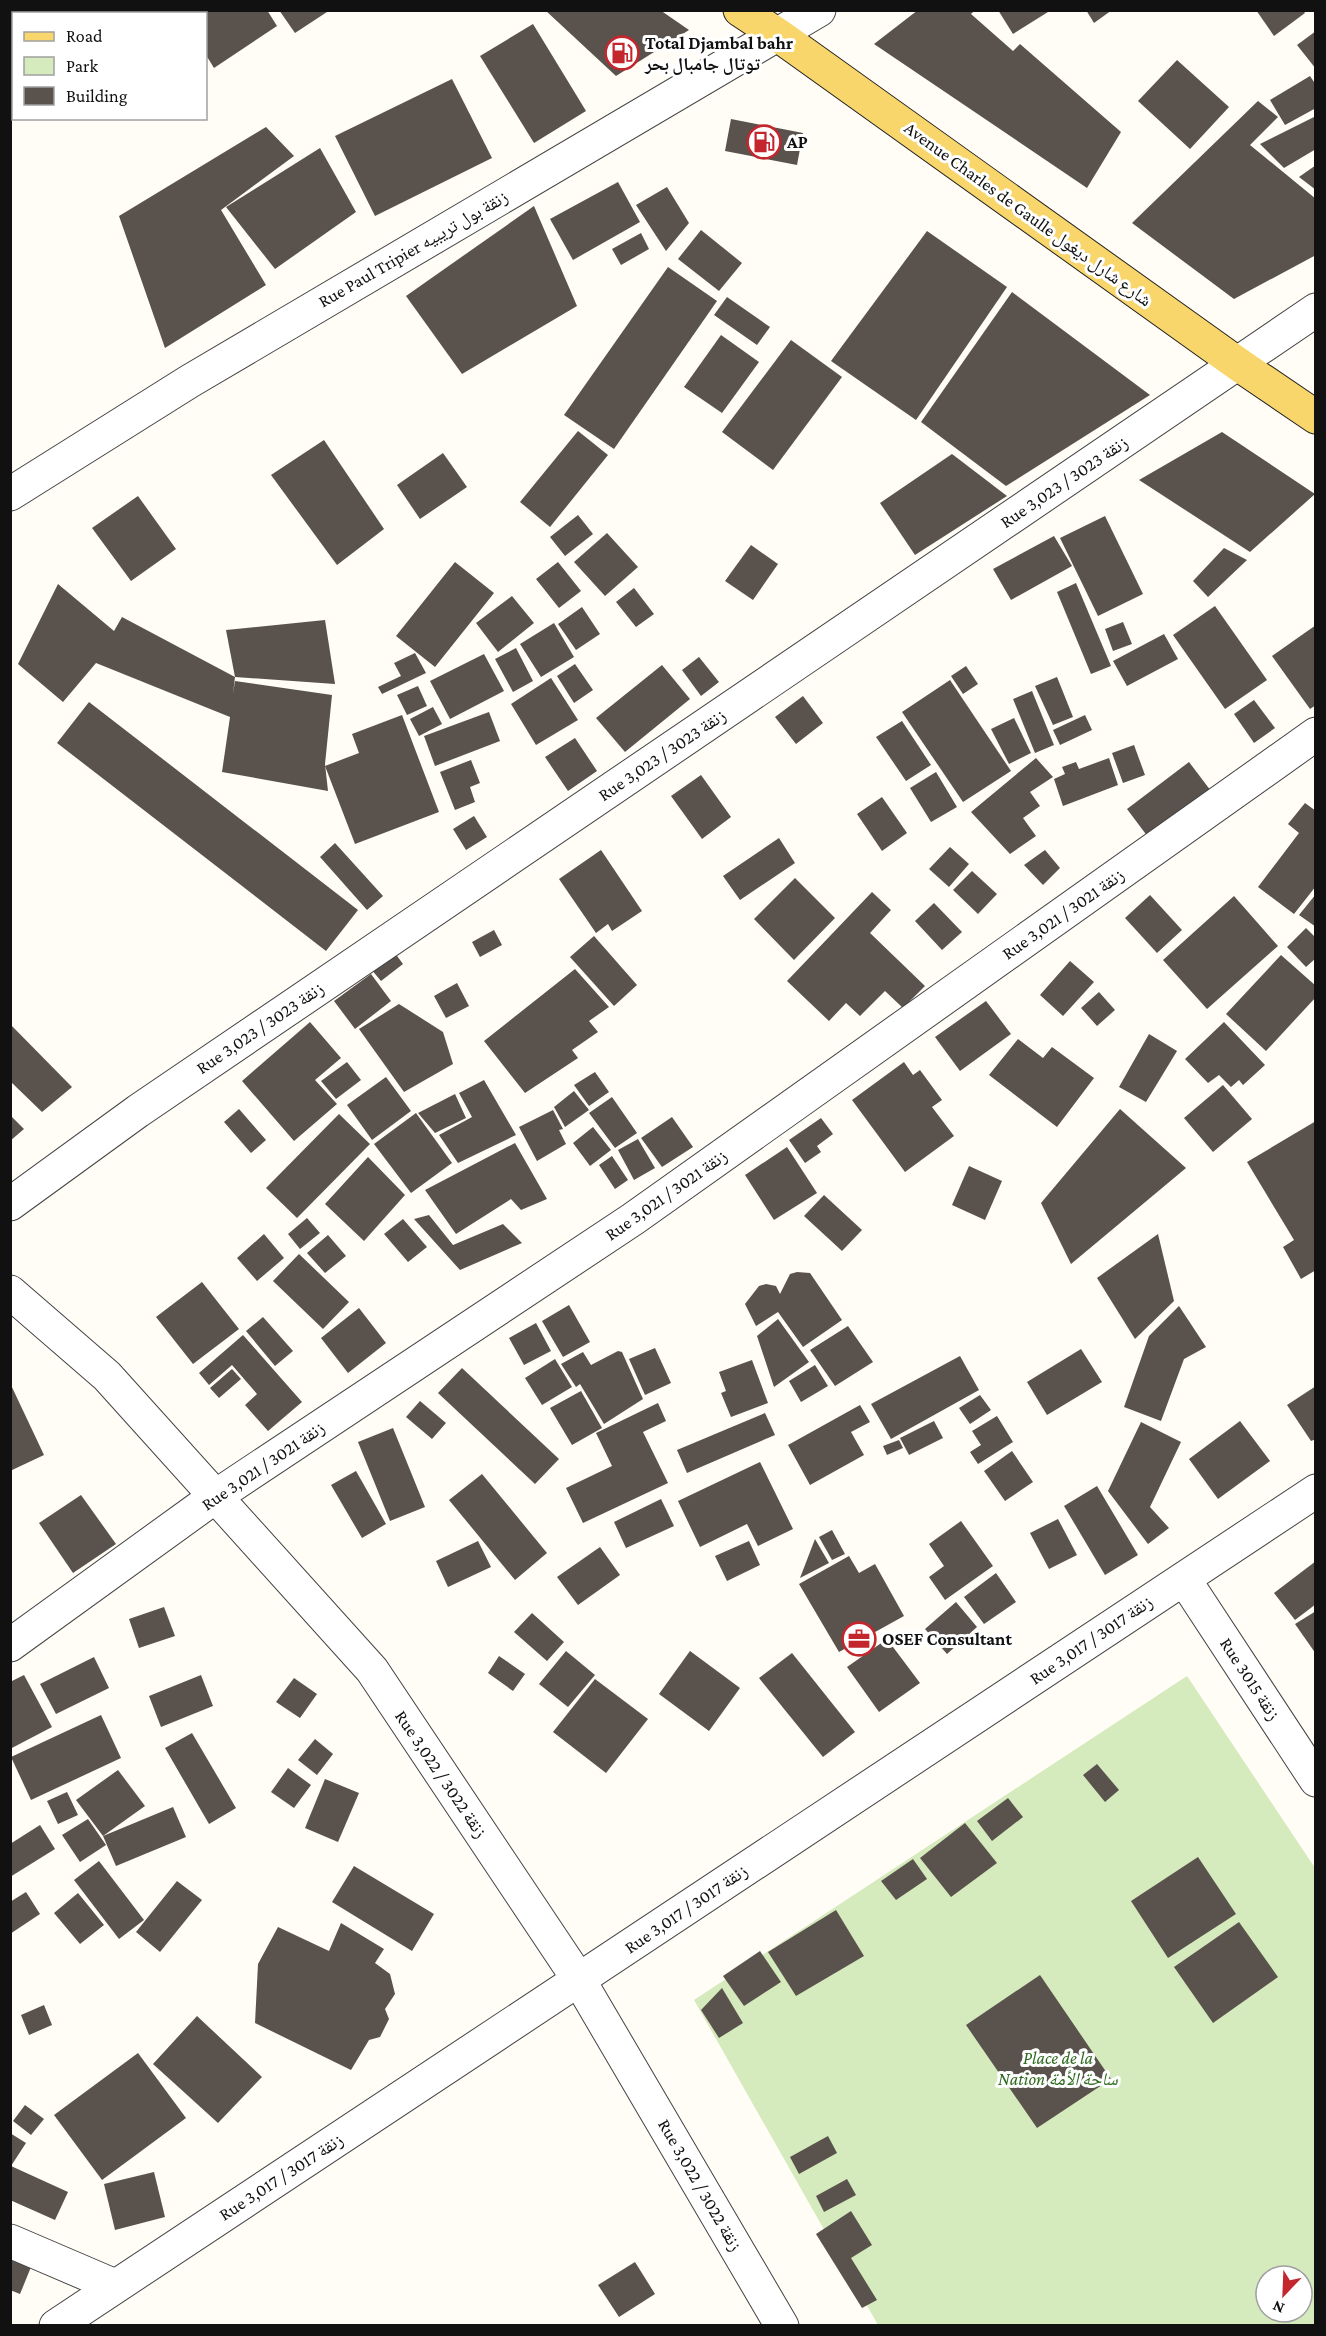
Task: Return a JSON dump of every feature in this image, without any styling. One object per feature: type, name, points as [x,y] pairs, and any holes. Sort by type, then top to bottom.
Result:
[{"type":"main road","name":"Avenue Charles de Gaulle شارع شارل ديغول","points":[[740,10],[1316,417]]},
{"type":"street","name":"Rue Paul Tripier زنقة بول تريبيه","points":[[10,495],[190,381],[819,10]]},
{"type":"street","name":"Rue 3,023 / زنقة 3023","points":[[10,1204],[138,1111],[1316,310]]},
{"type":"street","name":"Rue 3,021 / زنقة 3021","points":[[10,1646],[216,1496],[633,1219],[1316,734]]},
{"type":"street","name":"Rue 3,022 / زنقة 3022","points":[[10,1292],[107,1376],[372,1670],[579,1980],[782,2325]]},
{"type":"street","name":"Rue 3,017 / زنقة 3017","points":[[56,2325],[1316,1491]]},
{"type":"street","name":"Rue 3015 زنقة","points":[[1184,1579],[1316,1780]]},
{"type":"street","points":[[10,2241],[115,2286]]},
{"type":"green space","name":"Place de la Nation ساحة الأمة","points":[[1187,1676],[1315,1868],[1315,2325],[878,2325],[694,2000]]},
{"type":"building","points":[[175,10],[267,10],[277,26],[214,68],[207,57],[207,12],[176,12]]},
{"type":"building","points":[[279,10],[330,10],[295,33]]},
{"type":"building","name":"Total Djambal bahr توتال جامبال بحر","points":[[545,10],[660,10],[689,30],[616,76]]},
{"type":"building","points":[[918,10],[975,10],[971,14],[1013,51],[1020,44],[1121,132],[1087,188],[874,44]]},
{"type":"building","points":[[998,10],[1047,10],[1048,12],[1013,34]]},
{"type":"building","points":[[1086,10],[1112,10],[1094,23]]},
{"type":"building","points":[[1256,10],[1303,10],[1305,13],[1274,36]]},
{"type":"building","points":[[533,24],[586,111],[534,143],[480,56]]},
{"type":"building","points":[[1316,31],[1316,69],[1297,45]]},
{"type":"building","points":[[1177,60],[1229,107],[1190,149],[1138,101]]},
{"type":"building","points":[[1310,76],[1316,85],[1316,108],[1285,125],[1270,100]]},
{"type":"building","points":[[452,79],[492,158],[375,216],[335,136]]},
{"type":"building","points":[[1258,101],[1278,117],[1250,145],[1316,199],[1316,255],[1234,299],[1132,223]]},
{"type":"building","points":[[1316,116],[1316,149],[1284,168],[1260,144]]},
{"type":"building","name":"AP","points":[[731,119],[803,133],[797,165],[725,151]]},
{"type":"building","points":[[266,127],[294,156],[221,210],[266,285],[165,348],[119,216]]},
{"type":"building","points":[[320,148],[356,212],[275,269],[226,207]]},
{"type":"building","points":[[1316,165],[1316,190],[1299,177]]},
{"type":"building","points":[[618,182],[640,222],[573,260],[550,219]]},
{"type":"building","points":[[667,187],[689,223],[666,251],[636,205]]},
{"type":"building","points":[[534,206],[577,306],[462,374],[406,296]]},
{"type":"building","points":[[701,230],[742,263],[719,291],[678,259]]},
{"type":"building","points":[[927,231],[1007,287],[916,420],[831,361]]},
{"type":"building","points":[[641,233],[649,249],[621,265],[612,249]]},
{"type":"building","points":[[668,267],[717,301],[614,449],[564,415]]},
{"type":"building","points":[[1012,292],[1150,395],[1006,486],[921,422]]},
{"type":"building","points":[[727,297],[770,327],[757,345],[714,315]]},
{"type":"building","points":[[721,335],[759,362],[722,413],[684,387]]},
{"type":"building","points":[[791,340],[842,377],[773,470],[722,432]]},
{"type":"building","points":[[578,431],[608,455],[550,527],[520,502]]},
{"type":"building","points":[[1222,432],[1315,494],[1250,552],[1139,480]]},
{"type":"building","points":[[324,440],[384,529],[337,565],[271,475]]},
{"type":"building","points":[[443,453],[467,487],[420,519],[397,485]]},
{"type":"building","points":[[952,454],[1007,496],[915,555],[880,503]]},
{"type":"building","points":[[138,496],[176,549],[131,581],[92,528]]},
{"type":"building","points":[[578,515],[593,534],[565,556],[550,537]]},
{"type":"building","points":[[1105,516],[1143,594],[1098,616],[1060,538]]},
{"type":"building","points":[[607,533],[638,567],[605,596],[574,562]]},
{"type":"building","points":[[1054,536],[1072,566],[1011,600],[993,569]]},
{"type":"building","points":[[751,545],[778,564],[753,600],[725,581]]},
{"type":"building","points":[[1224,548],[1247,560],[1208,597],[1193,581]]},
{"type":"building","points":[[455,562],[494,593],[435,667],[396,636]]},
{"type":"building","points":[[558,562],[581,591],[559,608],[536,579]]},
{"type":"building","points":[[1076,583],[1111,666],[1091,674],[1057,592]]},
{"type":"building","points":[[58,584],[114,631],[122,617],[235,677],[233,694],[235,681],[332,695],[325,764],[328,791],[222,772],[230,717],[96,663],[63,702],[18,664]]},
{"type":"building","points":[[634,588],[654,614],[636,627],[616,602]]},
{"type":"building","points":[[512,596],[534,623],[498,652],[476,623]]},
{"type":"building","points":[[1215,606],[1267,680],[1225,709],[1173,635]]},
{"type":"building","points":[[582,607],[600,634],[576,650],[558,624]]},
{"type":"building","points":[[325,620],[335,684],[235,677],[226,630]]},
{"type":"building","points":[[1123,622],[1132,644],[1113,651],[1105,629]]},
{"type":"building","points":[[554,623],[574,657],[541,677],[520,644]]},
{"type":"building","points":[[1316,625],[1316,705],[1310,709],[1272,656]]},
{"type":"building","points":[[1164,634],[1178,659],[1127,686],[1113,661]]},
{"type":"building","points":[[516,648],[533,681],[513,692],[495,659]]},
{"type":"building","points":[[415,653],[426,673],[382,694],[378,687],[401,676],[394,663]]},
{"type":"building","points":[[484,654],[504,691],[450,719],[430,681]]},
{"type":"building","points":[[699,657],[719,682],[701,696],[682,670]]},
{"type":"building","points":[[575,664],[593,690],[574,703],[557,676]]},
{"type":"building","points":[[662,665],[690,699],[625,752],[596,718]]},
{"type":"building","points":[[966,666],[978,684],[963,694],[951,676]]},
{"type":"building","points":[[1057,677],[1073,717],[1053,725],[1035,686]]},
{"type":"building","points":[[551,678],[578,720],[536,745],[511,704]]},
{"type":"building","points":[[950,680],[1011,771],[963,802],[902,712]]},
{"type":"building","points":[[418,686],[427,706],[407,715],[397,695]]},
{"type":"building","points":[[1032,691],[1054,745],[1035,753],[1013,699]]},
{"type":"building","points":[[803,696],[823,723],[796,744],[775,717]]},
{"type":"building","points":[[1254,700],[1275,728],[1254,743],[1234,714]]},
{"type":"building","points":[[89,702],[358,910],[326,951],[57,743]]},
{"type":"building","points":[[433,707],[442,724],[419,736],[410,719]]},
{"type":"building","points":[[489,712],[500,741],[435,766],[424,736]]},
{"type":"building","points":[[402,715],[439,812],[355,844],[325,766],[359,753],[352,734]]},
{"type":"building","points":[[1085,715],[1092,730],[1060,745],[1053,730]]},
{"type":"building","points":[[1014,718],[1031,753],[1009,764],[991,729]]},
{"type":"building","points":[[902,721],[931,765],[906,781],[876,737]]},
{"type":"building","points":[[575,738],[597,771],[568,791],[545,757]]},
{"type":"building","points":[[1134,745],[1145,775],[1123,783],[1112,753]]},
{"type":"building","points":[[1036,758],[1053,777],[1030,792],[1040,806],[1023,818],[1036,836],[1010,854],[971,812]]},
{"type":"building","points":[[1109,758],[1118,785],[1063,806],[1054,779],[1065,774],[1062,767],[1076,762],[1079,769]]},
{"type":"building","points":[[471,760],[480,783],[470,787],[475,802],[455,810],[440,772]]},
{"type":"building","points":[[1189,762],[1211,791],[1148,837],[1127,809]]},
{"type":"building","points":[[936,772],[957,807],[931,822],[910,788]]},
{"type":"building","points":[[701,775],[731,817],[702,839],[671,796]]},
{"type":"building","points":[[882,797],[907,833],[882,851],[857,814]]},
{"type":"building","points":[[1305,803],[1316,811],[1316,886],[1294,914],[1258,887],[1299,833],[1288,824]]},
{"type":"building","points":[[474,816],[487,837],[466,850],[453,829]]},
{"type":"building","points":[[779,838],[795,863],[740,900],[723,876]]},
{"type":"building","points":[[335,843],[383,896],[367,910],[320,857]]},
{"type":"building","points":[[950,847],[969,864],[949,887],[929,869]]},
{"type":"building","points":[[601,850],[642,911],[612,931],[608,924],[596,933],[559,879]]},
{"type":"building","points":[[1045,850],[1060,868],[1043,885],[1024,865]]},
{"type":"building","points":[[972,871],[997,894],[978,914],[953,890]]},
{"type":"building","points":[[795,878],[835,918],[794,960],[754,919]]},
{"type":"building","points":[[872,892],[891,910],[870,933],[925,986],[903,1008],[885,991],[860,1016],[846,1003],[829,1021],[787,981]]},
{"type":"building","points":[[1316,894],[1316,927],[1299,915]]},
{"type":"building","points":[[1150,895],[1182,930],[1157,953],[1125,918]]},
{"type":"building","points":[[1234,896],[1278,946],[1207,1009],[1163,960]]},
{"type":"building","points":[[934,903],[962,932],[942,950],[915,921]]},
{"type":"building","points":[[1306,928],[1316,938],[1316,958],[1306,967],[1287,947]]},
{"type":"building","points":[[494,930],[502,945],[480,957],[472,942]]},
{"type":"building","points":[[594,936],[637,985],[614,1006],[570,957]]},
{"type":"building","points":[[389,945],[403,964],[381,981],[366,963]]},
{"type":"building","points":[[1281,955],[1316,986],[1316,997],[1266,1051],[1226,1014]]},
{"type":"building","points":[[1070,961],[1094,982],[1063,1016],[1040,995]]},
{"type":"building","points":[[575,969],[609,1007],[589,1021],[598,1032],[572,1050],[578,1058],[525,1093],[484,1041]]},
{"type":"building","points":[[371,974],[391,1001],[355,1029],[334,1001]]},
{"type":"building","points":[[457,983],[469,1006],[446,1018],[434,996]]},
{"type":"building","points":[[1099,992],[1115,1010],[1097,1026],[1081,1008]]},
{"type":"building","points":[[986,1001],[1011,1034],[960,1071],[935,1037]]},
{"type":"building","points":[[399,1004],[443,1032],[453,1064],[404,1092],[359,1029]]},
{"type":"building","points":[[310,1022],[341,1058],[315,1080],[337,1104],[294,1141],[242,1081]]},
{"type":"building","points":[[1224,1022],[1265,1065],[1243,1085],[1239,1080],[1231,1087],[1219,1075],[1208,1083],[1185,1059]]},
{"type":"building","points":[[10,1024],[72,1087],[42,1112],[10,1081]]},
{"type":"building","points":[[1149,1034],[1177,1051],[1146,1102],[1119,1087]]},
{"type":"building","points":[[1018,1039],[1043,1058],[1052,1047],[1094,1078],[1057,1127],[989,1075]]},
{"type":"building","points":[[347,1062],[361,1080],[336,1099],[321,1081]]},
{"type":"building","points":[[904,1062],[913,1075],[920,1070],[942,1100],[932,1107],[954,1136],[905,1172],[852,1100]]},
{"type":"building","points":[[595,1072],[609,1092],[589,1106],[574,1085]]},
{"type":"building","points":[[386,1077],[411,1111],[372,1140],[347,1105]]},
{"type":"building","points":[[484,1080],[516,1135],[458,1163],[439,1135],[472,1117],[459,1093]]},
{"type":"building","points":[[1223,1085],[1252,1119],[1213,1152],[1184,1118]]},
{"type":"building","points":[[574,1091],[589,1110],[565,1127],[554,1107]]},
{"type":"building","points":[[455,1094],[466,1118],[435,1133],[418,1113]]},
{"type":"building","points":[[612,1097],[637,1133],[615,1148],[589,1113]]},
{"type":"building","points":[[239,1109],[266,1140],[251,1153],[224,1122]]},
{"type":"building","points":[[1120,1109],[1186,1168],[1071,1264],[1041,1203]]},
{"type":"building","points":[[553,1110],[563,1129],[559,1130],[566,1144],[537,1161],[519,1127]]},
{"type":"building","points":[[416,1113],[452,1163],[411,1193],[374,1144]]},
{"type":"building","points":[[339,1114],[370,1144],[297,1218],[266,1188]]},
{"type":"building","points":[[10,1115],[24,1129],[10,1141]]},
{"type":"building","points":[[672,1117],[693,1147],[662,1167],[641,1138]]},
{"type":"building","points":[[821,1118],[833,1134],[817,1146],[821,1152],[805,1163],[789,1140]]},
{"type":"building","points":[[1316,1121],[1316,1270],[1301,1279],[1283,1247],[1294,1240],[1247,1162]]},
{"type":"building","points":[[593,1127],[611,1150],[590,1166],[573,1143]]},
{"type":"building","points":[[638,1139],[655,1168],[634,1180],[618,1150]]},
{"type":"building","points":[[515,1143],[547,1199],[521,1210],[511,1199],[456,1234],[425,1190]]},
{"type":"building","points":[[787,1147],[817,1193],[774,1220],[745,1175]]},
{"type":"building","points":[[612,1156],[628,1180],[615,1189],[599,1165]]},
{"type":"building","points":[[368,1157],[405,1195],[364,1241],[325,1204]]},
{"type":"building","points":[[969,1166],[1002,1181],[985,1220],[952,1205]]},
{"type":"building","points":[[824,1195],[862,1230],[842,1251],[804,1216]]},
{"type":"building","points":[[429,1215],[453,1245],[503,1224],[522,1243],[460,1270],[414,1219]]},
{"type":"building","points":[[307,1218],[320,1233],[300,1249],[288,1234]]},
{"type":"building","points":[[403,1219],[427,1247],[408,1262],[384,1234]]},
{"type":"building","points":[[264,1234],[284,1258],[257,1281],[237,1258]]},
{"type":"building","points":[[1158,1234],[1174,1301],[1135,1339],[1097,1278]]},
{"type":"building","points":[[328,1235],[346,1256],[325,1273],[307,1253]]},
{"type":"building","points":[[299,1254],[349,1302],[323,1329],[273,1281]]},
{"type":"building","points":[[810,1273],[842,1320],[803,1347],[778,1312],[756,1326],[745,1304],[759,1286],[766,1284],[776,1286],[780,1294],[790,1274]]},
{"type":"building","points":[[202,1282],[239,1329],[193,1364],[156,1317]]},
{"type":"building","points":[[569,1305],[590,1342],[563,1357],[542,1321]]},
{"type":"building","points":[[1179,1306],[1206,1347],[1184,1359],[1161,1421],[1124,1407],[1149,1336]]},
{"type":"building","points":[[359,1308],[386,1343],[348,1373],[321,1338]]},
{"type":"building","points":[[263,1317],[293,1351],[275,1366],[246,1331]]},
{"type":"building","points":[[778,1319],[809,1362],[774,1387],[757,1336]]},
{"type":"building","points":[[536,1323],[551,1351],[524,1365],[509,1338]]},
{"type":"building","points":[[848,1326],[873,1362],[835,1386],[810,1350]]},
{"type":"building","points":[[243,1335],[302,1402],[268,1431],[245,1405],[257,1394],[232,1365],[209,1385],[199,1373]]},
{"type":"building","points":[[655,1348],[671,1383],[645,1395],[629,1359]]},
{"type":"building","points":[[1081,1349],[1102,1382],[1047,1415],[1027,1382]]},
{"type":"building","points":[[618,1351],[622,1352],[643,1399],[604,1424],[580,1384],[576,1387],[561,1364],[583,1352],[591,1365]]},
{"type":"building","points":[[960,1356],[979,1390],[891,1439],[871,1404]]},
{"type":"building","points":[[555,1359],[572,1387],[542,1405],[525,1378]]},
{"type":"building","points":[[752,1360],[768,1403],[731,1417],[721,1393],[726,1391],[719,1372]]},
{"type":"building","points":[[815,1365],[828,1386],[801,1402],[789,1381]]},
{"type":"building","points":[[462,1368],[559,1459],[535,1484],[438,1393]]},
{"type":"building","points":[[232,1369],[241,1379],[219,1398],[210,1388]]},
{"type":"building","points":[[10,1383],[44,1455],[10,1471]]},
{"type":"building","points":[[1316,1386],[1316,1439],[1311,1441],[1287,1405]]},
{"type":"building","points":[[581,1391],[602,1428],[572,1445],[550,1408]]},
{"type":"building","points":[[980,1395],[991,1410],[970,1424],[959,1408]]},
{"type":"building","points":[[420,1401],[446,1423],[432,1439],[406,1417]]},
{"type":"building","points":[[658,1403],[666,1421],[643,1432],[668,1483],[583,1523],[566,1488],[612,1466],[596,1433]]},
{"type":"building","points":[[860,1405],[870,1422],[851,1432],[864,1455],[810,1485],[788,1445]]},
{"type":"building","points":[[765,1413],[775,1435],[687,1473],[677,1450]]},
{"type":"building","points":[[997,1416],[1013,1442],[978,1464],[970,1452],[981,1445],[972,1431]]},
{"type":"building","points":[[934,1421],[943,1438],[909,1455],[900,1438]]},
{"type":"building","points":[[1240,1421],[1270,1461],[1218,1499],[1189,1459]]},
{"type":"building","points":[[1141,1422],[1181,1442],[1150,1507],[1169,1528],[1148,1544],[1108,1491]]},
{"type":"building","points":[[393,1428],[425,1507],[390,1521],[358,1442]]},
{"type":"building","points":[[899,1440],[903,1448],[887,1455],[883,1446]]},
{"type":"building","points":[[1012,1451],[1033,1482],[1005,1501],[984,1471]]},
{"type":"building","points":[[760,1462],[793,1529],[758,1546],[747,1524],[700,1547],[678,1501]]},
{"type":"building","points":[[356,1471],[386,1524],[362,1538],[331,1485]]},
{"type":"building","points":[[482,1474],[547,1553],[515,1580],[449,1500]]},
{"type":"building","points":[[1097,1486],[1138,1555],[1105,1575],[1064,1506]]},
{"type":"building","points":[[81,1495],[116,1544],[73,1573],[39,1523]]},
{"type":"building","points":[[661,1499],[674,1526],[626,1548],[614,1522]]},
{"type":"building","points":[[1058,1519],[1077,1555],[1049,1569],[1030,1533]]},
{"type":"building","points":[[961,1521],[993,1566],[945,1600],[929,1577],[944,1566],[929,1544]]},
{"type":"building","points":[[832,1530],[845,1554],[832,1560],[819,1537]]},
{"type":"building","points":[[815,1539],[829,1563],[800,1578]]},
{"type":"building","points":[[478,1541],[491,1567],[448,1587],[436,1561]]},
{"type":"building","points":[[749,1541],[760,1565],[727,1581],[715,1556]]},
{"type":"building","points":[[600,1547],[620,1575],[578,1605],[557,1577]]},
{"type":"building","points":[[849,1556],[859,1573],[875,1564],[904,1616],[839,1652],[799,1584]]},
{"type":"building","points":[[1316,1561],[1316,1604],[1295,1620],[1274,1593]]},
{"type":"building","points":[[996,1573],[1016,1602],[984,1624],[964,1597]]},
{"type":"building","points":[[956,1602],[977,1627],[947,1654],[925,1629]]},
{"type":"building","points":[[164,1607],[175,1636],[139,1648],[129,1619]]},
{"type":"building","points":[[1316,1611],[1316,1654],[1295,1624]]},
{"type":"building","points":[[532,1613],[564,1642],[547,1661],[514,1632]]},
{"type":"building","points":[[887,1639],[920,1683],[879,1712],[847,1667]]},
{"type":"building","points":[[566,1651],[595,1675],[568,1707],[539,1684]]},
{"type":"building","points":[[690,1651],[740,1688],[709,1731],[659,1694]]},
{"type":"building","points":[[792,1653],[855,1732],[823,1757],[759,1678]]},
{"type":"building","points":[[499,1656],[525,1674],[513,1691],[488,1673]]},
{"type":"building","points":[[94,1657],[109,1688],[56,1714],[40,1684]]},
{"type":"building","points":[[24,1675],[52,1727],[10,1749],[10,1682]]},
{"type":"building","points":[[201,1675],[213,1706],[161,1727],[149,1696]]},
{"type":"building","points":[[294,1678],[317,1694],[300,1718],[276,1702]]},
{"type":"building","points":[[595,1679],[648,1719],[606,1773],[553,1732]]},
{"type":"building","points":[[101,1715],[121,1758],[31,1800],[11,1757]]},
{"type":"building","points":[[192,1733],[236,1808],[209,1824],[165,1748]]},
{"type":"building","points":[[315,1739],[333,1754],[317,1775],[298,1760]]},
{"type":"building","points":[[1097,1764],[1119,1790],[1105,1802],[1083,1775]]},
{"type":"building","points":[[288,1768],[311,1785],[294,1808],[271,1792]]},
{"type":"building","points":[[118,1770],[145,1806],[103,1836],[76,1800]]},
{"type":"building","points":[[325,1779],[359,1793],[338,1842],[305,1828]]},
{"type":"building","points":[[67,1792],[78,1815],[58,1824],[47,1801]]},
{"type":"building","points":[[1008,1798],[1023,1817],[992,1841],[977,1821]]},
{"type":"building","points":[[173,1807],[186,1837],[116,1866],[103,1836]]},
{"type":"building","points":[[88,1819],[106,1845],[80,1862],[62,1835]]},
{"type":"building","points":[[965,1823],[997,1863],[951,1897],[920,1858]]},
{"type":"building","points":[[40,1825],[55,1849],[10,1877],[10,1844]]},
{"type":"building","points":[[1198,1857],[1236,1914],[1168,1958],[1131,1901]]},
{"type":"building","points":[[913,1859],[927,1879],[896,1900],[881,1881]]},
{"type":"building","points":[[99,1861],[144,1920],[119,1939],[74,1880]]},
{"type":"building","points":[[354,1866],[434,1914],[412,1951],[332,1902]]},
{"type":"building","points":[[177,1881],[202,1900],[160,1952],[136,1932]]},
{"type":"building","points":[[26,1892],[40,1914],[10,1934],[10,1902]]},
{"type":"building","points":[[78,1893],[104,1925],[80,1944],[54,1913]]},
{"type":"building","points":[[836,1910],[864,1956],[796,1996],[768,1952]]},
{"type":"building","points":[[1239,1922],[1278,1977],[1213,2023],[1174,1967]]},
{"type":"building","points":[[341,1923],[384,1949],[375,1963],[390,1974],[395,1994],[385,2009],[389,2019],[380,2037],[369,2040],[351,2070],[255,2023],[258,1964],[278,1927],[329,1951]]},
{"type":"building","points":[[760,1951],[781,1982],[744,2006],[723,1976]]},
{"type":"building","points":[[1040,1975],[1111,2079],[1037,2128],[966,2025]]},
{"type":"building","points":[[722,1988],[743,2023],[719,2038],[701,2010]]},
{"type":"building","points":[[44,2005],[52,2025],[29,2035],[21,2015]]},
{"type":"building","points":[[197,2016],[262,2077],[218,2123],[153,2064]]},
{"type":"building","points":[[138,2053],[186,2118],[102,2180],[54,2115]]},
{"type":"building","points":[[25,2105],[44,2119],[31,2135],[13,2121]]},
{"type":"building","points":[[10,2133],[26,2143],[11,2166],[68,2192],[55,2220],[10,2200]]},
{"type":"building","points":[[828,2136],[837,2153],[799,2174],[790,2157]]},
{"type":"building","points":[[154,2172],[165,2217],[115,2230],[104,2184]]},
{"type":"building","points":[[847,2179],[856,2195],[824,2212],[816,2196]]},
{"type":"building","points":[[851,2211],[872,2245],[851,2258],[877,2300],[862,2308],[816,2234]]},
{"type":"building","points":[[10,2259],[31,2267],[20,2294],[10,2290]]},
{"type":"building","points":[[635,2262],[655,2294],[619,2317],[598,2285]]},
{"type":"place","name":"Total Djambal bahr توتال جامبال بحر","points":[[622,53]]},
{"type":"place","name":"AP","points":[[764,142]]},
{"type":"place","name":"OSEF Consultant","points":[[859,1639]]}]
